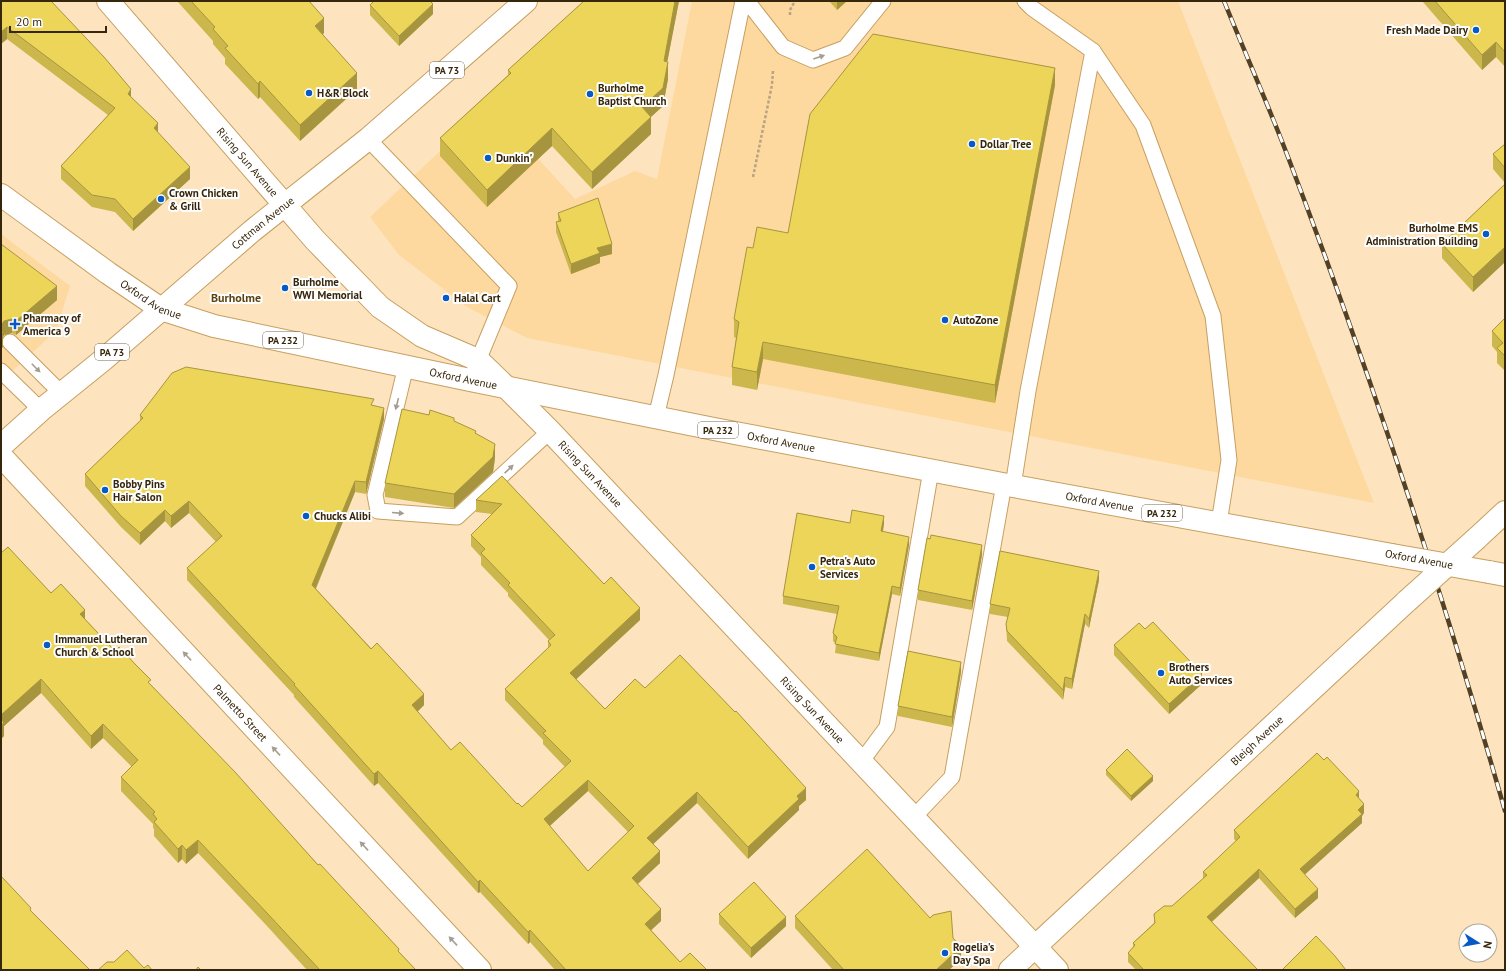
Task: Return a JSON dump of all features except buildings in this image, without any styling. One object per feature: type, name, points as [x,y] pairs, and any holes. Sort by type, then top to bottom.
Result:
[{"type":"main road","name":"Rising Sun Avenue","points":[[108,1],[315,240],[380,307],[422,336],[478,360],[550,431],[1056,970]]},
{"type":"main road","name":"Cottman Avenue","points":[[1,446],[41,410],[104,360],[252,231],[368,139],[526,1]]},
{"type":"main road","name":"Oxford Avenue","points":[[1,195],[108,273],[162,309],[214,326],[506,388],[656,417],[1008,485],[1497,574]]},
{"type":"main road","name":"Palmetto Street","points":[[1,456],[480,970]]},
{"type":"main road","name":"Bleigh Avenue","points":[[1010,970],[1407,600],[1505,512]]},
{"type":"lane","points":[[656,417],[743,1]]},
{"type":"lane","points":[[747,1],[783,47],[813,60],[845,48],[883,1]]},
{"type":"lane","points":[[1025,1],[1032,8],[1093,51],[1143,125],[1213,316],[1229,460],[1219,523]]},
{"type":"lane","points":[[913,818],[952,777],[1093,51]]},
{"type":"lane","points":[[368,139],[510,286],[470,380]]},
{"type":"lane","points":[[10,342],[62,394]]},
{"type":"lane","points":[[406,366],[375,495],[378,511],[457,517],[550,431]]},
{"type":"lane","points":[[1,371],[41,410]]},
{"type":"lane","points":[[861,762],[887,727],[931,470]]},
{"type":"path","points":[[792,20],[790,10],[795,1]]},
{"type":"path","points":[[753,177],[772,84],[773,66]]},
{"type":"shaded area","points":[[692,1],[1178,1],[1374,503],[527,338],[467,307],[399,255],[370,217],[489,105],[575,199],[635,171],[657,179]]},
{"type":"shaded area","points":[[1,234],[70,286],[56,331],[1,381]]},
{"type":"railway","points":[[1224,1],[1273,118],[1348,319],[1404,482],[1456,646],[1505,811]]},
{"type":"place","name":"Fresh Made Dairy","points":[[1476,30]]},
{"type":"place","name":"H&R Block","points":[[309,93]]},
{"type":"place","name":"Burholme Baptist Church","points":[[590,94]]},
{"type":"place","name":"Dollar Tree","points":[[972,144]]},
{"type":"place","name":"Dunkin'","points":[[488,158]]},
{"type":"place","name":"Crown Chicken & Grill","points":[[161,199]]},
{"type":"place","name":"Burholme EMS Administration Building","points":[[1486,234]]},
{"type":"place","name":"Burholme WWI Memorial","points":[[285,288]]},
{"type":"place","name":"Halal Cart","points":[[446,298]]},
{"type":"place","name":"AutoZone","points":[[945,320]]},
{"type":"place","name":"Pharmacy of America 9","points":[[15,324]]},
{"type":"place","name":"Bobby Pins Hair Salon","points":[[105,490]]},
{"type":"place","name":"Chucks Alibi","points":[[306,516]]},
{"type":"place","name":"Petra's Auto Services","points":[[812,567]]},
{"type":"place","name":"Immanuel Lutheran Church & School","points":[[47,645]]},
{"type":"place","name":"Brothers Auto Services","points":[[1161,673]]},
{"type":"place","name":"Rogelia's Day Spa","points":[[945,953]]},
{"type":"district","name":"Burholme","points":[[236,298]]}]
